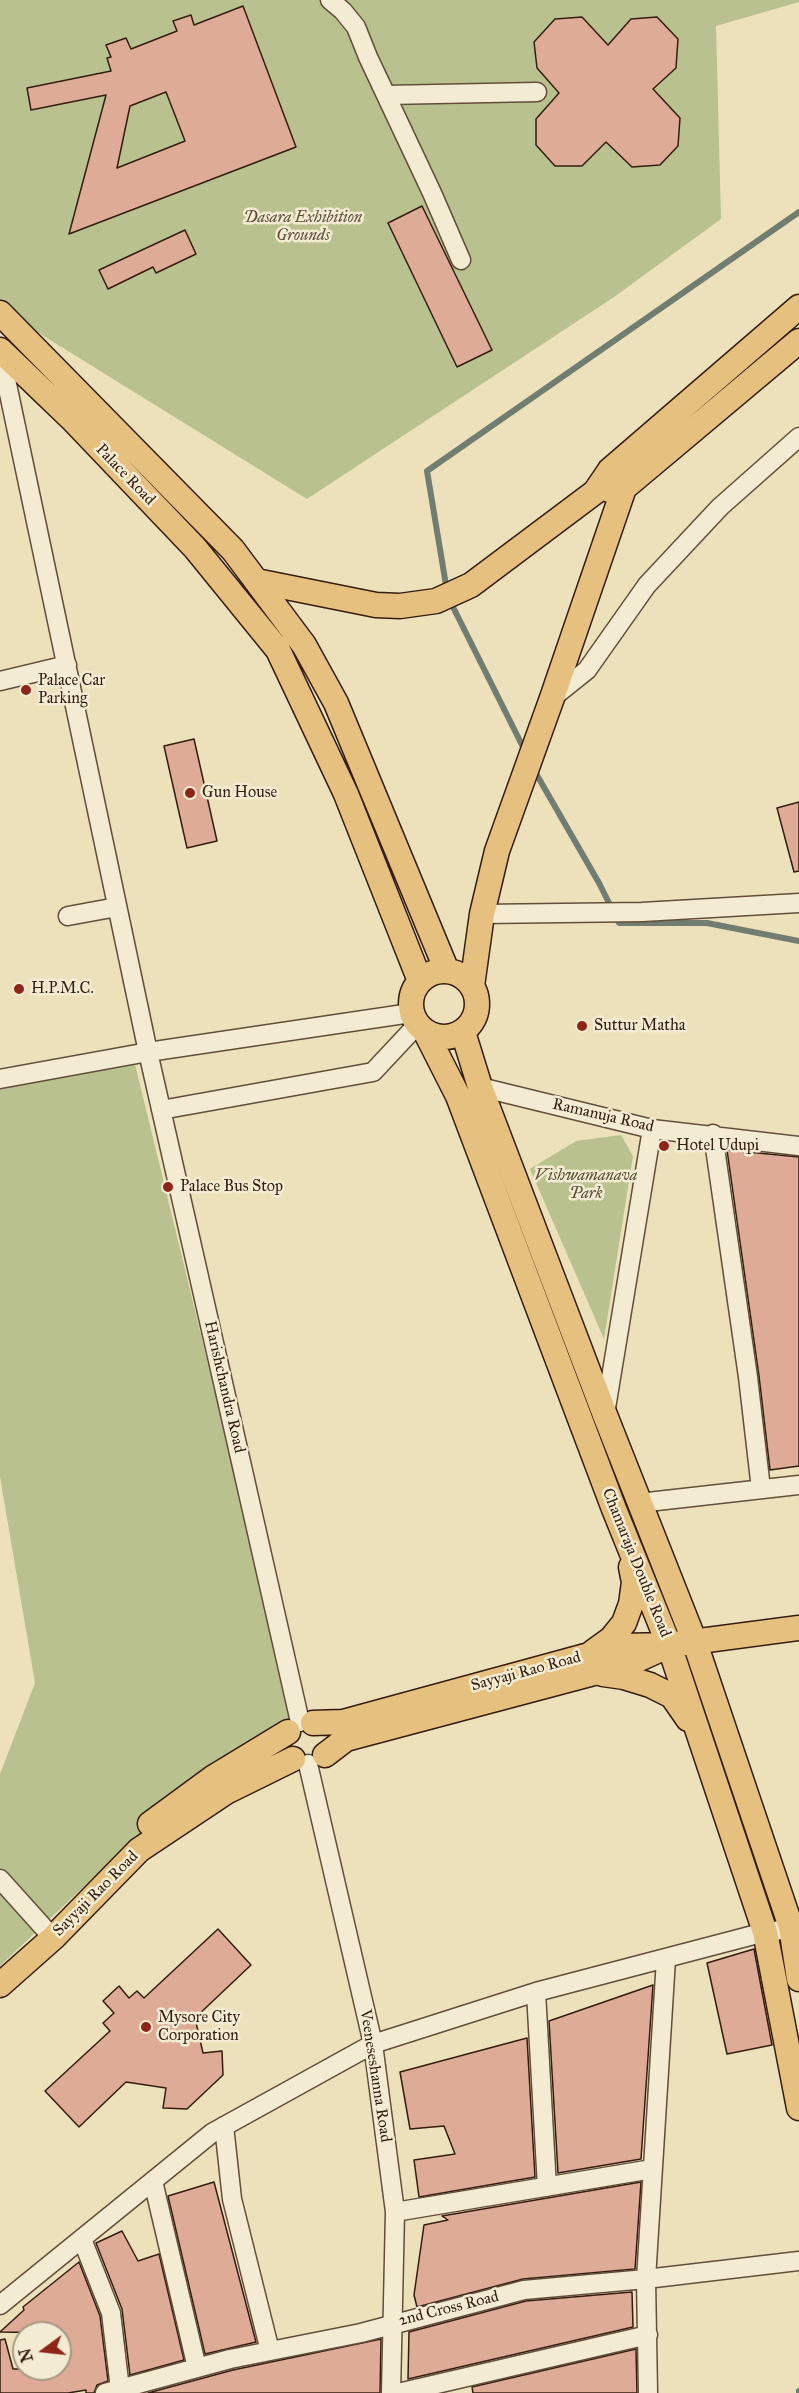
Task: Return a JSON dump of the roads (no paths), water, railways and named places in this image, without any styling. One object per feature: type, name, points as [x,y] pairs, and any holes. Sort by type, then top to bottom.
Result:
[{"type":"main road","points":[[472,987],[482,914],[497,851],[552,698],[617,479],[799,306]]},
{"type":"main road","points":[[0,314],[233,550],[304,645],[336,703],[447,971]]},
{"type":"main road","points":[[256,581],[376,605],[399,606],[436,601],[471,585],[595,492],[617,479],[799,341]]},
{"type":"main road","name":"Palace Road","points":[[0,350],[72,419],[195,548],[278,650],[346,794],[420,981]]},
{"type":"main road","points":[[447,971],[462,975],[472,987],[477,998],[477,1011],[472,1023],[463,1032],[451,1037],[438,1038],[418,1024],[410,1001],[413,990],[420,981],[432,972],[447,971]]},
{"type":"main road","name":"Chamaraja Double Road","points":[[418,1024],[458,1096],[627,1542],[669,1645],[765,1932],[799,2108]]},
{"type":"main road","name":"Chamaraja Double Road","points":[[463,1032],[480,1087],[639,1503],[694,1640],[795,1928],[799,1979]]},
{"type":"main road","points":[[627,1542],[634,1582],[632,1605],[624,1623],[592,1664],[650,1685],[672,1696],[687,1717],[705,1753]]},
{"type":"main road","name":"Sayyaji Rao Road","points":[[0,1985],[129,1839],[214,1777],[301,1726],[344,1722],[592,1664],[628,1664],[669,1645],[694,1640],[799,1628]]},
{"type":"main road","name":"Sayyaji Rao Road","points":[[0,1966],[47,1932],[139,1850],[226,1792],[309,1759],[346,1739],[592,1664]]},
{"type":"main road","points":[[301,1726],[324,1730],[327,1736],[328,1742],[309,1759],[286,1747],[301,1726]]},
{"type":"street","points":[[330,0],[344,11],[356,27],[461,260]]},
{"type":"street","points":[[386,95],[537,92]]},
{"type":"street","name":"Harishchandra Road","points":[[0,350],[148,1053],[301,1726]]},
{"type":"street","points":[[552,698],[587,670],[647,585],[720,507],[799,437]]},
{"type":"street","points":[[0,681],[67,665]]},
{"type":"street","points":[[482,914],[642,912],[799,903]]},
{"type":"street","points":[[68,916],[117,907]]},
{"type":"street","points":[[0,1079],[148,1053],[418,1024]]},
{"type":"street","points":[[161,1110],[373,1071],[418,1024]]},
{"type":"street","name":"Ramanuja Road","points":[[480,1087],[652,1129],[713,1134],[799,1146]]},
{"type":"street","points":[[605,1415],[652,1129]]},
{"type":"street","points":[[713,1134],[723,1217],[748,1377],[761,1489]]},
{"type":"street","points":[[639,1503],[761,1489],[798,1489]]},
{"type":"street","name":"Veeneseshanna Road","points":[[309,1759],[374,2044],[394,2212],[391,2393]]},
{"type":"street","points":[[0,1879],[47,1932]]},
{"type":"street","points":[[0,2305],[212,2133],[374,2044],[536,1992],[765,1932],[795,1928]]},
{"type":"street","points":[[648,2393],[646,2279],[666,1959]]},
{"type":"street","points":[[536,1992],[547,2187]]},
{"type":"street","points":[[224,2126],[232,2199],[270,2351]]},
{"type":"street","points":[[394,2212],[652,2169]]},
{"type":"street","points":[[153,2181],[197,2368]]},
{"type":"street","points":[[82,2239],[111,2313],[112,2391]]},
{"type":"street","name":"2nd Cross Road","points":[[112,2391],[197,2368],[361,2333],[524,2290],[646,2279],[799,2261]]},
{"type":"street","points":[[398,2393],[648,2336]]},
{"type":"waterway","points":[[447,591],[427,471],[799,212]]},
{"type":"waterway","points":[[450,601],[526,753]]},
{"type":"waterway","points":[[534,770],[599,883],[619,923],[707,923],[799,941]]},
{"type":"place","name":"Palace Car Parking","points":[[26,690]]},
{"type":"place","name":"Gun House","points":[[190,793]]},
{"type":"place","name":"H.P.M.C.","points":[[19,989]]},
{"type":"place","name":"Suttur Matha","points":[[582,1026]]},
{"type":"place","name":"Hotel Udupi","points":[[664,1146]]},
{"type":"place","name":"Palace Bus Stop","points":[[168,1187]]},
{"type":"place","name":"Mysore City Corporation","points":[[146,2027]]},
{"type":"park label","name":"Dasara Exhibition Grounds","points":[[303,227]]},
{"type":"park label","name":"Vishwamanava Park","points":[[586,1185]]}]
